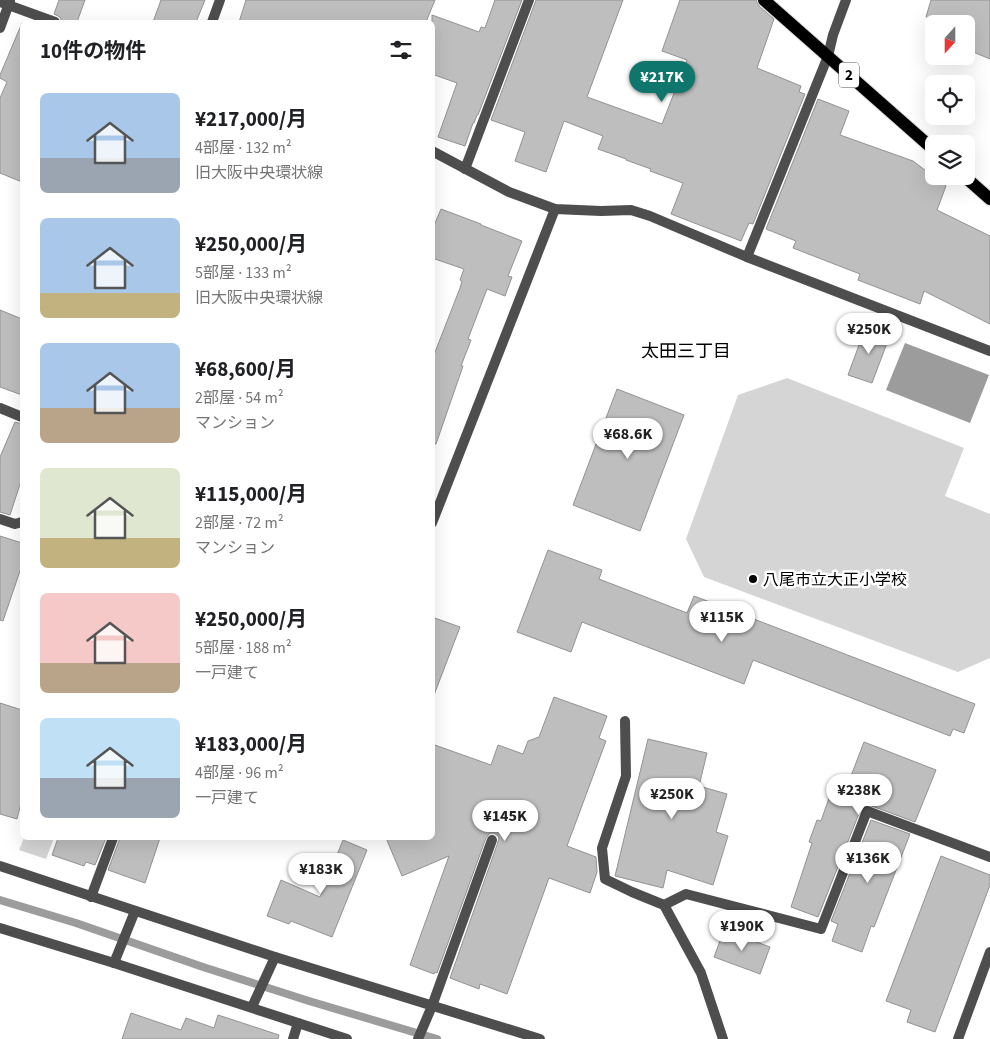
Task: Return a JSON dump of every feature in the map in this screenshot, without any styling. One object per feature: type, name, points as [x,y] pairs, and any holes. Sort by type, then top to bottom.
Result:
[{"type":"main road","name":"2","points":[[764,0],[925,142]]},
{"type":"main road","points":[[974,185],[990,199]]},
{"type":"street","points":[[213,20],[220,0]]},
{"type":"street","points":[[465,169],[529,0]]},
{"type":"street","points":[[747,257],[828,56],[833,35],[846,0]]},
{"type":"street","points":[[0,28],[6,2],[50,20]]},
{"type":"street","points":[[435,153],[509,192],[555,209],[631,210],[650,216],[747,257],[990,352]]},
{"type":"street","points":[[435,515],[555,209]]},
{"type":"street","points":[[0,408],[20,416]]},
{"type":"street","points":[[0,519],[15,524],[20,523]]},
{"type":"street","points":[[625,721],[626,776],[602,848],[605,879],[664,905],[701,974],[723,1039]]},
{"type":"street","points":[[664,905],[686,894],[821,929],[867,811],[990,857]]},
{"type":"street","points":[[92,897],[112,840]]},
{"type":"street","points":[[418,1039],[432,1006],[492,840]]},
{"type":"street","points":[[0,866],[275,957],[540,1039]]},
{"type":"street","points":[[114,963],[135,911]]},
{"type":"street","points":[[0,928],[252,1007],[347,1039]]},
{"type":"street","points":[[958,1039],[990,952]]},
{"type":"street","points":[[252,1007],[275,957]]},
{"type":"street","points":[[293,1039],[298,1023]]},
{"type":"shaded area","points":[[905,343],[989,375],[970,423],[886,390]]},
{"type":"shaded area","points":[[787,378],[964,448],[945,496],[990,514],[990,658],[958,672],[704,577],[686,539],[738,395]]},
{"type":"shaded area","points":[[23,840],[53,840],[46,859],[19,850]]},
{"type":"building","points":[[59,0],[85,0],[78,20],[61,20],[60,17],[54,14]]},
{"type":"building","points":[[161,0],[205,0],[197,20],[154,20]]},
{"type":"building","points":[[246,0],[435,0],[427,20],[240,20]]},
{"type":"building","points":[[495,0],[522,0],[465,146],[438,137],[457,83],[435,75],[435,20],[432,20],[432,15],[479,32],[481,27],[485,28]]},
{"type":"building","points":[[536,0],[623,0],[587,97],[662,124],[687,60],[662,51],[680,0],[756,0],[759,6],[774,19],[757,68],[801,86],[799,92],[805,94],[753,224],[749,223],[741,241],[671,214],[683,183],[598,149],[603,136],[564,121],[546,172],[515,161],[525,132],[491,120]]},
{"type":"building","points":[[931,0],[990,0],[990,59],[975,53],[975,15],[927,15]]},
{"type":"building","points":[[20,28],[20,181],[0,173],[0,98],[7,82],[0,78]]},
{"type":"building","points":[[818,99],[849,111],[840,135],[913,161],[925,170],[925,185],[946,186],[937,210],[990,236],[990,324],[924,291],[920,304],[858,280],[860,274],[793,248],[796,241],[766,229]]},
{"type":"building","points":[[441,209],[522,241],[508,276],[512,277],[505,296],[487,289],[468,339],[471,340],[436,444],[435,352],[460,288],[462,281],[460,280],[464,269],[435,259],[435,223]]},
{"type":"building","points":[[0,310],[20,318],[20,394],[0,387]]},
{"type":"building","points":[[866,326],[890,335],[872,383],[848,375]]},
{"type":"building","points":[[617,389],[684,415],[640,531],[573,505]]},
{"type":"building","points":[[15,422],[20,423],[20,484],[10,515],[0,512],[0,457]]},
{"type":"building","points":[[0,536],[20,542],[20,571],[3,621],[0,620]]},
{"type":"building","points":[[548,550],[602,570],[599,579],[687,613],[694,596],[975,704],[964,733],[953,729],[950,736],[753,660],[744,684],[582,622],[571,652],[517,632]]},
{"type":"building","points":[[435,618],[460,627],[435,692]]},
{"type":"building","points":[[554,697],[607,716],[599,738],[606,741],[567,846],[596,857],[597,872],[590,893],[549,878],[507,994],[480,984],[479,989],[450,978],[498,842],[499,838],[497,835],[490,833],[486,838],[437,973],[435,972],[434,974],[410,965],[449,856],[402,876],[387,840],[435,840],[435,745],[491,765],[498,745],[523,754],[528,741],[539,737]]},
{"type":"building","points":[[0,703],[20,709],[20,807],[17,819],[0,814]]},
{"type":"building","points":[[648,739],[707,753],[699,786],[727,794],[716,832],[728,836],[713,885],[667,870],[663,888],[615,876]]},
{"type":"building","points":[[864,742],[936,770],[915,822],[869,805],[865,804],[862,806],[818,917],[791,907],[812,843],[809,842],[817,820],[821,821],[829,798],[841,802]]},
{"type":"building","points":[[871,820],[910,834],[874,927],[871,926],[862,952],[832,941],[838,924],[831,921]]},
{"type":"building","points":[[57,840],[105,840],[95,865],[86,862],[84,866],[52,855]]},
{"type":"building","points":[[119,840],[159,840],[145,883],[108,870]]},
{"type":"building","points":[[343,840],[367,850],[332,937],[291,921],[289,924],[267,916],[281,880],[320,897]]},
{"type":"building","points":[[941,856],[990,875],[990,885],[935,1032],[907,1022],[911,1010],[886,1001]]},
{"type":"building","points":[[724,930],[770,947],[760,974],[714,957]]},
{"type":"building","points":[[131,1013],[181,1030],[186,1018],[214,1028],[218,1015],[279,1035],[278,1039],[122,1039]]},
{"type":"waterway","points":[[0,900],[76,923],[309,1001],[437,1039]]},
{"type":"place","name":"八尾市立大正小学校","points":[[753,579]]},
{"type":"district","name":"太田三丁目","points":[[686,351]]}]
